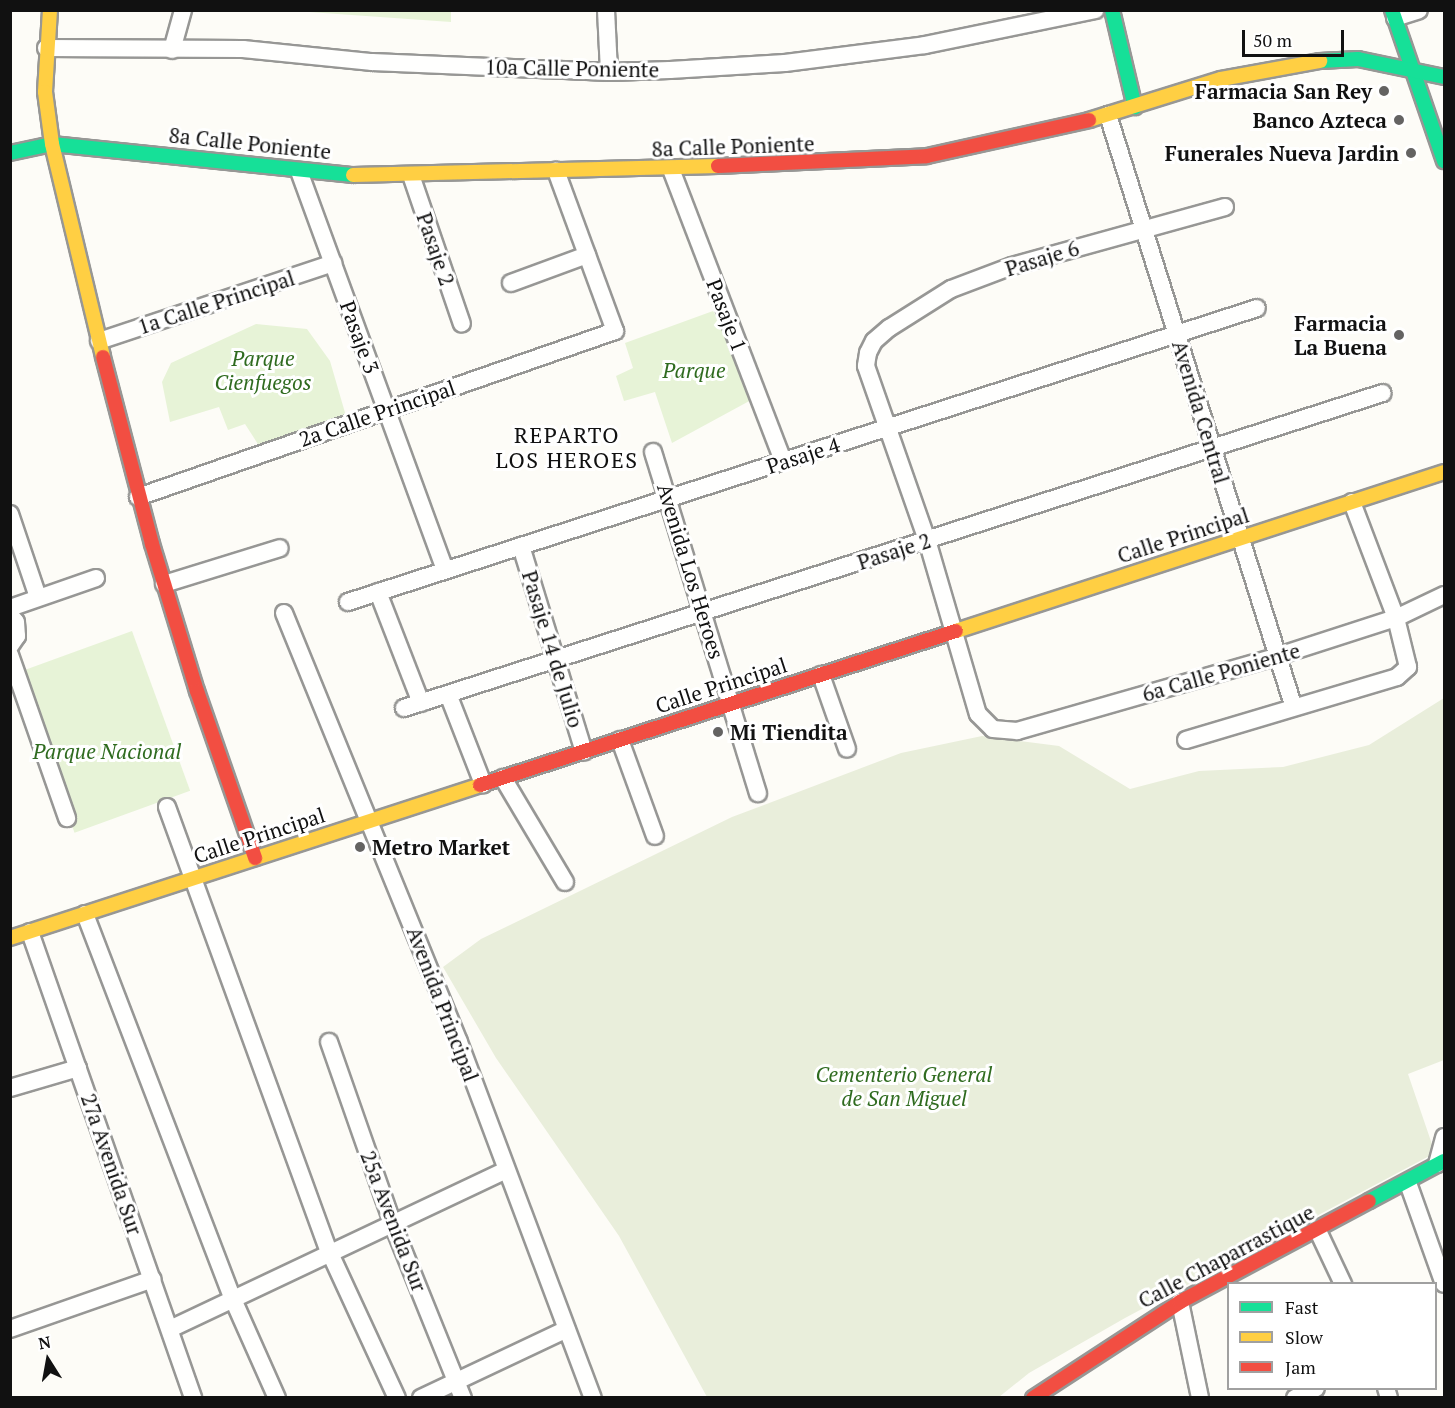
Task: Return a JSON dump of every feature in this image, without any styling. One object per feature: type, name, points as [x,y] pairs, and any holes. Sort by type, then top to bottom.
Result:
[{"type":"main road","points":[[50,10],[45,92],[52,144],[99,341],[138,497],[164,584],[255,858]]},
{"type":"main road","points":[[1112,10],[1135,107]]},
{"type":"main road","points":[[1402,13],[1417,73],[1444,160]]},
{"type":"main road","name":"8a Calle Poniente","points":[[10,153],[52,144],[299,171],[411,175],[671,169],[927,156],[1107,115],[1221,79],[1312,61],[1358,59],[1444,77]]},
{"type":"main road","points":[[1417,73],[1444,130]]},
{"type":"main road","name":"Calle Principal","points":[[10,938],[1444,472]]},
{"type":"main road","name":"Calle Chaparrastique","points":[[1033,1398],[1180,1302],[1408,1183],[1441,1162]]},
{"type":"street","points":[[172,50],[183,10]]},
{"type":"street","points":[[606,10],[609,72]]},
{"type":"street","name":"10a Calle Poniente","points":[[46,48],[243,49],[372,62],[609,72],[785,63],[925,45],[1095,10]]},
{"type":"street","name":"Avenida Central","points":[[1107,115],[1294,708]]},
{"type":"street","name":"Pasaje 1","points":[[671,169],[783,461]]},
{"type":"street","name":"Pasaje 3","points":[[299,171],[445,570]]},
{"type":"street","points":[[511,283],[587,255],[556,171]]},
{"type":"street","name":"Pasaje 2","points":[[411,175],[462,324]]},
{"type":"street","name":"Pasaje 6","points":[[889,427],[867,366],[874,341],[951,289],[1012,266],[1143,227],[1225,207]]},
{"type":"street","name":"2a Calle Principal","points":[[138,497],[615,331],[587,255]]},
{"type":"street","name":"1a Calle Principal","points":[[99,341],[333,263]]},
{"type":"street","name":"Pasaje 4","points":[[348,602],[1257,308]]},
{"type":"street","name":"Pasaje 2","points":[[404,708],[1383,393]]},
{"type":"street","points":[[889,427],[927,540],[954,632]]},
{"type":"street","name":"Avenida Los Heroes","points":[[653,452],[670,498],[705,611],[758,794]]},
{"type":"street","points":[[1186,740],[1403,673],[1408,658],[1396,618],[1352,502]]},
{"type":"street","points":[[10,514],[38,597]]},
{"type":"street","name":"Pasaje 14 de Julio","points":[[521,546],[559,658],[584,752]]},
{"type":"street","points":[[164,584],[279,548]]},
{"type":"street","points":[[10,608],[96,578]]},
{"type":"street","points":[[378,592],[421,703]]},
{"type":"street","name":"6a Calle Poniente","points":[[954,632],[978,714],[993,729],[1017,731],[1278,656],[1396,618],[1444,595]]},
{"type":"street","name":"Avenida Principal","points":[[284,613],[370,821],[593,1398]]},
{"type":"street","points":[[10,615],[16,621],[17,636],[10,646]]},
{"type":"street","points":[[10,655],[67,818]]},
{"type":"street","points":[[821,675],[847,749]]},
{"type":"street","points":[[448,694],[483,784]]},
{"type":"street","points":[[620,740],[655,836]]},
{"type":"street","points":[[503,778],[565,882]]},
{"type":"street","points":[[167,807],[329,1251],[397,1398]]},
{"type":"street","points":[[85,914],[232,1297],[277,1398]]},
{"type":"street","name":"27a Avenida Sur","points":[[30,932],[193,1398]]},
{"type":"street","name":"25a Avenida Sur","points":[[329,1042],[393,1225],[464,1398]]},
{"type":"street","points":[[10,1088],[78,1068]]},
{"type":"street","points":[[1441,1162],[1444,1137]]},
{"type":"street","points":[[170,1329],[329,1251],[393,1225],[506,1170]]},
{"type":"street","points":[[1408,1183],[1444,1284]]},
{"type":"street","points":[[1318,1230],[1342,1282]]},
{"type":"street","points":[[10,1329],[153,1279]]},
{"type":"street","points":[[1180,1302],[1200,1398]]},
{"type":"street","points":[[421,1398],[567,1329]]},
{"type":"street","points":[[1295,1398],[1314,1390]]},
{"type":"green space","points":[[295,11],[451,11],[451,22]]},
{"type":"green space","name":"Parque","points":[[713,311],[731,339],[753,399],[672,443],[655,392],[624,401],[616,376],[633,368],[625,343]]},
{"type":"green space","name":"Parque Cienfuegos","points":[[256,324],[307,329],[330,361],[348,423],[263,452],[245,424],[228,430],[219,407],[170,422],[162,382],[171,363]]},
{"type":"green space","name":"Parque Nacional","points":[[132,631],[190,791],[75,833],[16,673]]},
{"type":"green space","name":"Cementerio General de San Miguel","points":[[1444,698],[1444,1060],[1408,1074],[1435,1153],[1125,1318],[1029,1373],[999,1397],[707,1397],[619,1236],[496,1058],[443,967],[481,939],[732,817],[901,753],[982,736],[1059,746],[1130,789],[1199,771],[1283,767],[1369,745]]},
{"type":"traffic: fast","points":[[1112,10],[1135,107]]},
{"type":"traffic: fast","points":[[1392,10],[1444,161]]},
{"type":"traffic: fast","points":[[1320,61],[1358,59],[1444,77]]},
{"type":"traffic: fast","points":[[10,153],[52,144],[353,175]]},
{"type":"traffic: fast","points":[[1369,1201],[1444,1161]]},
{"type":"traffic: slow","points":[[50,10],[45,92],[52,144],[103,357]]},
{"type":"traffic: slow","points":[[1089,120],[1221,79],[1320,61]]},
{"type":"traffic: slow","points":[[353,175],[718,166]]},
{"type":"traffic: slow","points":[[956,631],[1444,472]]},
{"type":"traffic: slow","points":[[10,938],[480,785]]},
{"type":"traffic: jam","points":[[718,166],[927,156],[1089,120]]},
{"type":"traffic: jam","points":[[103,357],[152,544],[197,691],[255,858]]},
{"type":"traffic: jam","points":[[480,785],[956,631]]},
{"type":"traffic: jam","points":[[1033,1398],[1180,1302],[1369,1201]]},
{"type":"place","name":"Farmacia San Rey","points":[[1384,91]]},
{"type":"place","name":"Banco Azteca","points":[[1399,120]]},
{"type":"place","name":"Funerales Nueva Jardin","points":[[1411,153]]},
{"type":"place","name":"Farmacia La Buena","points":[[1399,335]]},
{"type":"place","name":"Mi Tiendita","points":[[718,732]]},
{"type":"place","name":"Metro Market","points":[[360,847]]},
{"type":"district","name":"REPARTO LOS HEROES","points":[[567,446]]}]
